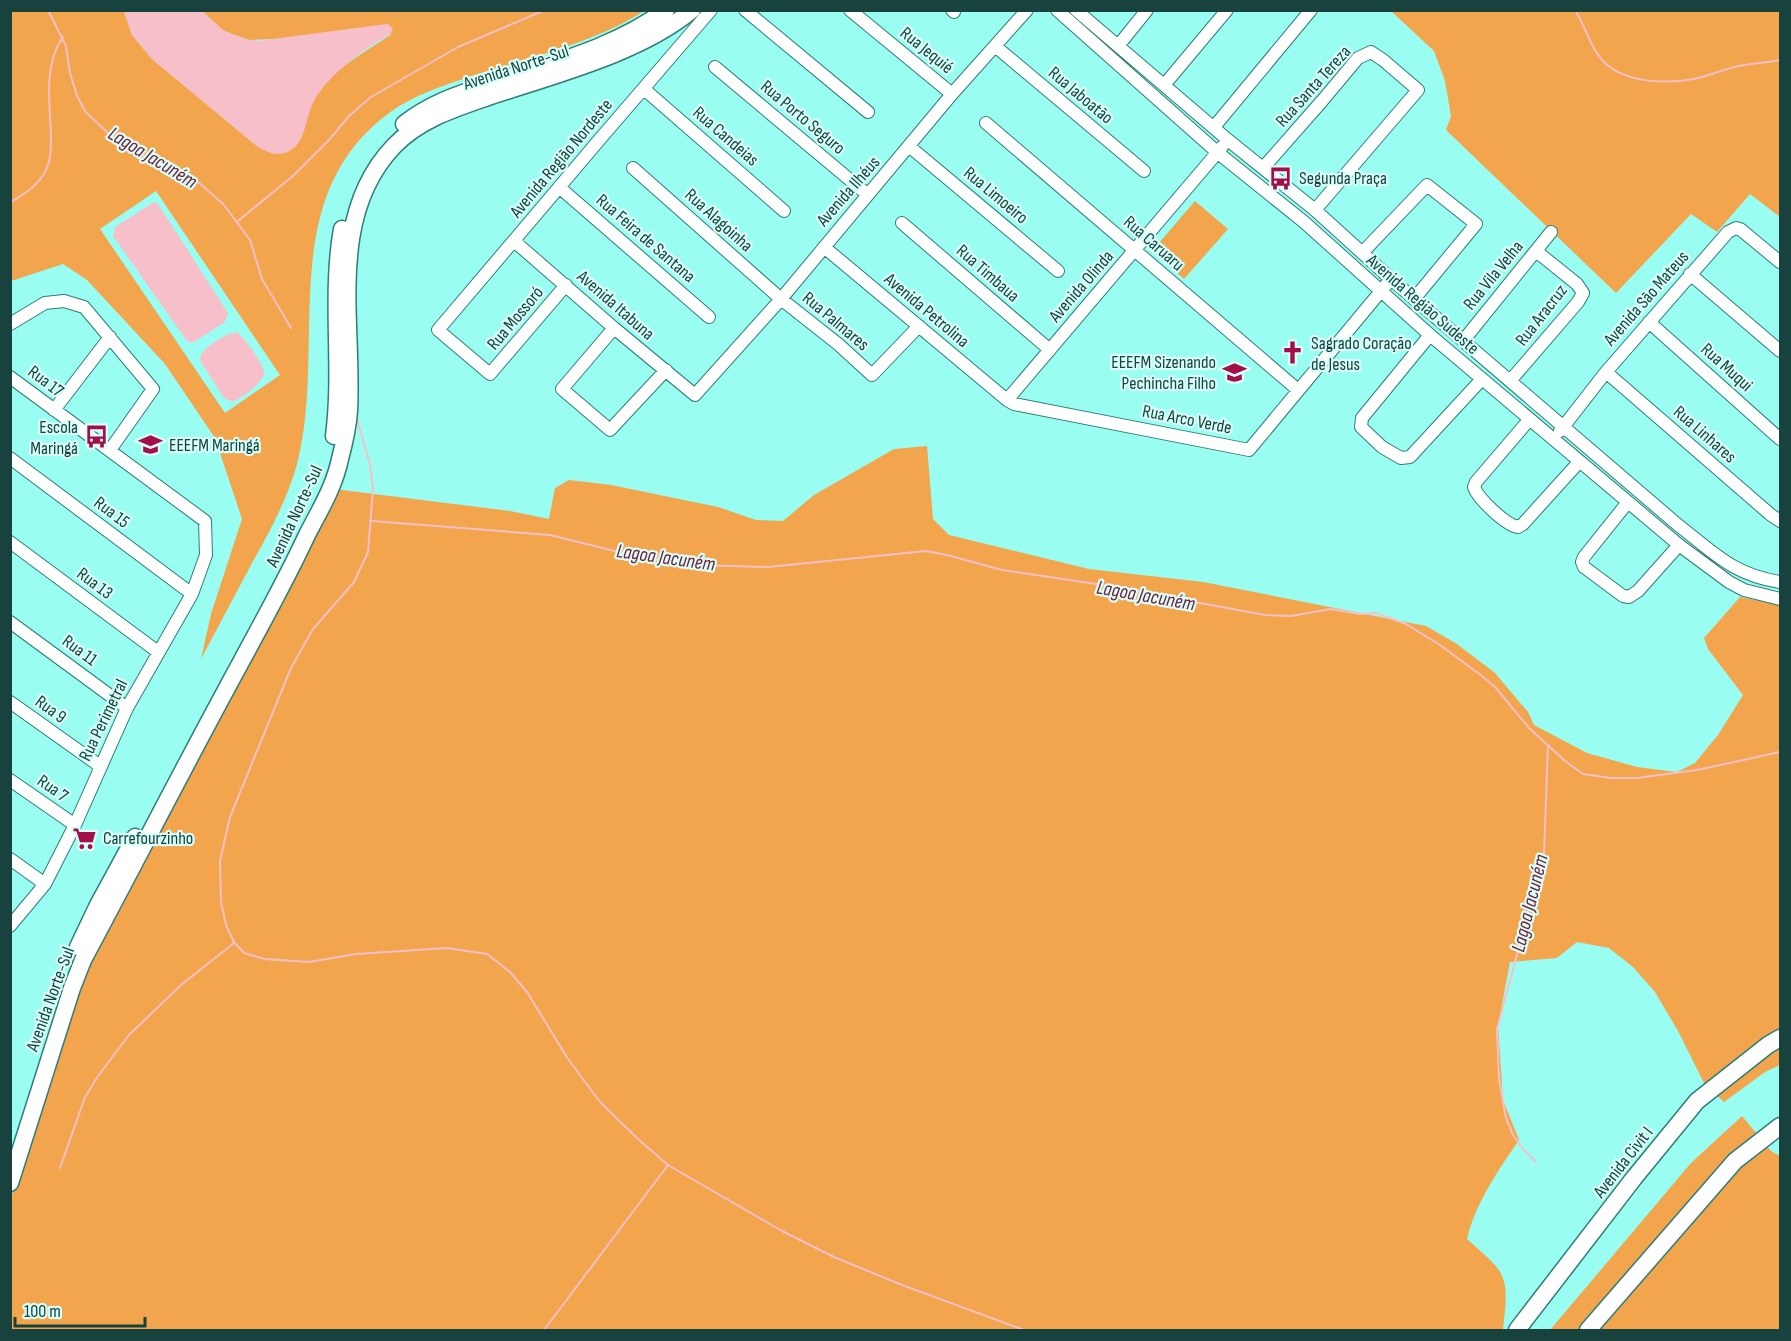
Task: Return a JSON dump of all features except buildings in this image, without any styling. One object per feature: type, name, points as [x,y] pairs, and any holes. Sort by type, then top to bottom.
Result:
[{"type":"main road","name":"Avenida Norte-Sul","points":[[10,1150],[66,972],[98,905],[291,549],[330,465],[337,409],[336,278],[338,251],[345,216],[361,175],[382,144],[396,131],[439,101],[596,49],[628,35],[666,10]]},
{"type":"main road","name":"Avenida Norte-Sul","points":[[10,1183],[83,960],[296,562],[334,483],[349,414],[347,317],[351,235],[359,204],[368,183],[395,145],[418,127],[443,112],[584,66],[649,39],[692,10]]},
{"type":"main road","name":"Avenida Civit I","points":[[1517,1330],[1634,1178],[1697,1101],[1780,1038]]},
{"type":"main road","points":[[1588,1330],[1734,1161],[1780,1126]]},
{"type":"street","name":"Avenida Região Nordeste","points":[[490,374],[438,330],[711,10]]},
{"type":"street","points":[[746,10],[868,112]]},
{"type":"street","name":"Rua Jequié","points":[[850,10],[952,94]]},
{"type":"street","name":"Avenida Ilhéus","points":[[695,395],[781,299],[952,94],[1027,10]]},
{"type":"street","name":"Avenida Região Sudeste","points":[[1057,10],[1217,152],[1304,222],[1381,293],[1679,545],[1744,590],[1780,599]]},
{"type":"street","name":"Avenida Região Sudeste","points":[[1076,10],[1228,140],[1315,210],[1414,299],[1720,559],[1754,577],[1780,582]]},
{"type":"street","points":[[1118,46],[1147,10]]},
{"type":"street","points":[[1165,84],[1227,10]]},
{"type":"street","points":[[1214,127],[1311,10]]},
{"type":"street","name":"Rua Jaboatão","points":[[995,46],[1144,171]]},
{"type":"street","name":"Rua Santa Tereza","points":[[1263,168],[1358,58],[1371,52],[1395,70],[1418,90],[1315,210]]},
{"type":"street","name":"Rua Porto Seguro","points":[[715,67],[867,195]]},
{"type":"street","name":"Rua Candeias","points":[[644,88],[784,211]]},
{"type":"street","name":"Rua Caruaru","points":[[986,123],[1298,390]]},
{"type":"street","name":"Avenida Olinda","points":[[1007,400],[1228,140]]},
{"type":"street","name":"Rua Limoeiro","points":[[910,147],[1058,271]]},
{"type":"street","name":"Rua Alagoinha","points":[[633,168],[781,299]]},
{"type":"street","points":[[1362,253],[1427,184],[1476,224],[1414,299]]},
{"type":"street","name":"Rua Feira de Santana","points":[[559,187],[709,317]]},
{"type":"street","name":"Rua Timbaua","points":[[902,223],[1050,350]]},
{"type":"street","name":"Avenida São Mateus","points":[[1555,441],[1562,425],[1728,232],[1736,228],[1744,232],[1780,262]]},
{"type":"street","name":"Rua Vila Velha","points":[[1463,341],[1551,232]]},
{"type":"street","name":"Avenida Itabuna","points":[[514,241],[695,395]]},
{"type":"street","name":"Avenida Petrolina","points":[[824,247],[1007,400]]},
{"type":"street","name":"Rua Aracruz","points":[[1510,381],[1578,302],[1582,293],[1577,284],[1536,251]]},
{"type":"street","points":[[1690,274],[1780,351]]},
{"type":"street","name":"Rua Arco Verde","points":[[1007,400],[1014,404],[1249,450],[1391,279]]},
{"type":"street","name":"Rua Mossoró","points":[[490,374],[566,285]]},
{"type":"street","name":"Rua Palmares","points":[[781,299],[838,344],[872,375],[919,326]]},
{"type":"street","points":[[10,324],[45,303],[64,301],[84,307],[153,389],[110,450]]},
{"type":"street","name":"Rua Muqui","points":[[1649,322],[1780,439]]},
{"type":"street","points":[[614,328],[562,389],[610,430],[666,370]]},
{"type":"street","points":[[1430,335],[1362,418],[1361,427],[1382,447],[1401,459],[1410,457],[1482,379]]},
{"type":"street","points":[[54,410],[110,337]]},
{"type":"street","name":"Rua Linhares","points":[[1606,372],[1780,521]]},
{"type":"street","name":"Rua 17","points":[[10,377],[205,521]]},
{"type":"street","points":[[1529,420],[1474,485],[1479,496],[1496,512],[1513,526],[1521,526],[1579,462]]},
{"type":"street","name":"Rua 15","points":[[10,458],[192,594]]},
{"type":"street","points":[[1647,499],[1632,506],[1583,559],[1584,567],[1623,596],[1633,595],[1679,545]]},
{"type":"street","name":"Rua Perimetral","points":[[10,926],[45,884],[75,825],[127,708],[192,594],[206,555],[205,521]]},
{"type":"street","name":"Rua 13","points":[[10,542],[158,652]]},
{"type":"street","name":"Rua 11","points":[[10,622],[127,708]]},
{"type":"street","name":"Rua 9","points":[[10,702],[100,766]]},
{"type":"street","name":"Rua 7","points":[[10,780],[75,825]]},
{"type":"street","points":[[10,859],[45,884]]},
{"type":"shaded area","points":[[10,11],[124,11],[132,35],[152,59],[257,146],[298,143],[314,100],[329,79],[392,34],[249,40],[224,31],[202,11],[644,11],[583,41],[441,86],[420,95],[389,113],[353,148],[330,187],[317,230],[311,276],[305,418],[297,464],[278,515],[201,659],[211,614],[242,519],[215,438],[165,364],[87,280],[63,264],[11,281]],"holes":[[[156,191],[280,375],[225,413],[100,229]]]},
{"type":"shaded area","points":[[124,11],[202,11],[224,31],[258,41],[388,24],[393,29],[390,35],[369,47],[337,72],[314,101],[300,141],[291,150],[278,154],[257,146],[152,59],[132,35]]},
{"type":"shaded area","points":[[1391,11],[1780,11],[1780,217],[1750,194],[1717,232],[1691,214],[1616,293],[1446,130],[1451,116],[1445,81],[1434,51]]},
{"type":"shaded area","points":[[1195,201],[1228,229],[1184,279],[1152,251]]},
{"type":"shaded area","points":[[154,202],[158,204],[228,313],[225,322],[192,343],[187,341],[113,236],[115,227]]},
{"type":"shaded area","points":[[236,332],[253,351],[264,374],[251,390],[232,401],[224,398],[200,357],[215,342]]},
{"type":"shaded area","points":[[927,446],[933,519],[949,535],[1089,569],[1203,582],[1426,626],[1457,644],[1495,673],[1528,712],[1534,725],[1587,753],[1637,767],[1677,772],[1695,763],[1718,735],[1743,695],[1708,649],[1704,638],[1740,597],[1780,605],[1780,1065],[1765,1072],[1724,1102],[1705,1085],[1655,992],[1633,967],[1609,948],[1577,942],[1557,958],[1510,962],[1498,1026],[1503,1100],[1519,1140],[1482,1200],[1467,1239],[1491,1261],[1503,1277],[1506,1298],[1503,1330],[11,1330],[11,1198],[68,1013],[104,929],[334,489],[510,511],[549,519],[555,488],[569,480],[611,485],[718,507],[756,520],[783,521],[814,495],[894,449]]},
{"type":"shaded area","points":[[1742,1116],[1771,1151],[1780,1156],[1780,1330],[1550,1330],[1691,1163]]},
{"type":"waterway","name":"Lagoa Jacuném","points":[[48,10],[66,46],[70,73],[77,96],[85,111],[112,137],[149,159],[196,180],[224,205],[250,240],[262,279],[291,328]]},
{"type":"waterway","points":[[238,221],[294,175],[349,116],[371,97],[458,47],[545,10]]},
{"type":"waterway","points":[[1575,10],[1600,58],[1614,70],[1635,78],[1683,81],[1739,66],[1780,60]]},
{"type":"waterway","points":[[10,202],[34,186],[42,177],[48,163],[51,145],[50,72],[63,37]]},
{"type":"waterway","points":[[357,419],[370,465],[373,489],[368,552],[354,582],[313,629],[291,668],[230,817],[220,861],[221,902],[226,925],[234,942],[244,953],[265,959],[309,962],[356,954],[447,948],[487,954],[510,972],[527,992],[568,1059],[600,1102],[668,1165],[782,1231],[834,1257],[1024,1330]]},
{"type":"waterway","name":"Lagoa Jacuném","points":[[372,521],[550,535],[643,558],[695,565],[768,567],[926,551],[1002,570],[1103,585],[1265,615],[1291,616],[1331,609],[1360,614],[1376,613],[1406,624],[1440,645],[1482,676],[1496,688],[1529,728],[1583,774],[1611,778],[1637,778],[1697,770],[1780,752]]},
{"type":"waterway","name":"Lagoa Jacuném","points":[[1536,1162],[1513,1135],[1506,1118],[1499,1079],[1497,1029],[1544,854],[1548,745]]},
{"type":"waterway","points":[[60,1168],[85,1097],[129,1035],[181,985],[234,943]]},
{"type":"waterway","points":[[544,1330],[668,1165]]},
{"type":"place","name":"Segunda Praça","points":[[1281,178]]},
{"type":"place","name":"Sagrado Coração de Jesus","points":[[1293,353]]},
{"type":"place","name":"EEEFM Sizenando Pechincha Filho","points":[[1234,372]]},
{"type":"place","name":"Escola Maringá","points":[[96,437]]},
{"type":"place","name":"EEEFM Maringá","points":[[151,445]]},
{"type":"place","name":"Carrefourzinho","points":[[85,838]]}]
